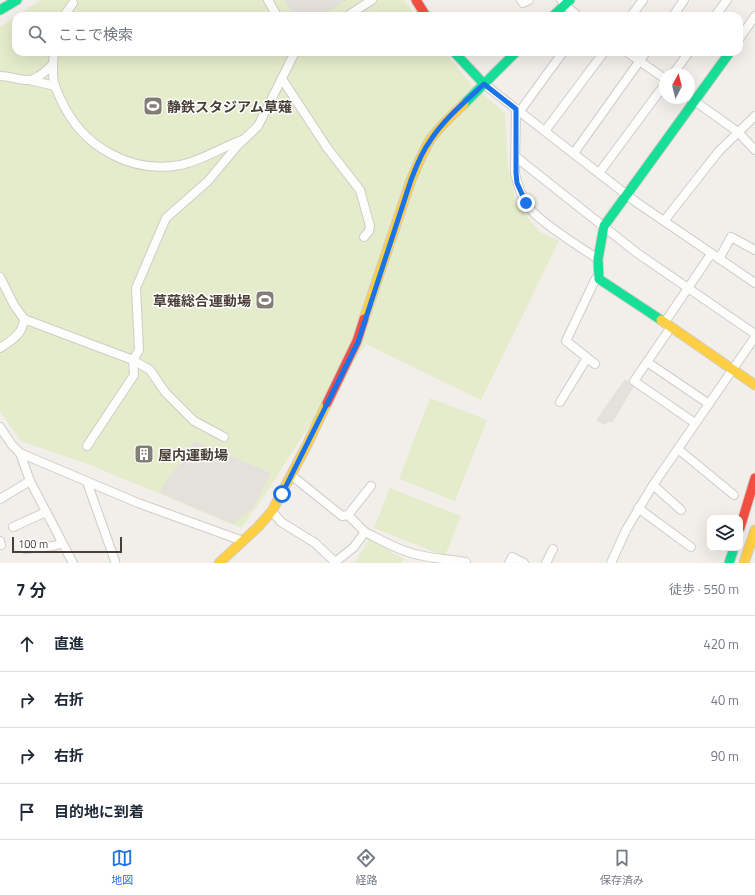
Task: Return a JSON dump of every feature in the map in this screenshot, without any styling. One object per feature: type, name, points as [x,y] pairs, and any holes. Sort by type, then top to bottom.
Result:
[{"type":"main road","points":[[0,10],[17,0]]},
{"type":"main road","points":[[416,0],[424,12]]},
{"type":"main road","points":[[556,12],[565,2]]},
{"type":"main road","points":[[457,56],[484,84]]},
{"type":"main road","points":[[219,563],[272,511],[292,475],[358,342],[411,180],[420,158],[430,140],[443,124],[512,56]]},
{"type":"main road","points":[[695,96],[707,85],[727,56]]},
{"type":"main road","points":[[689,104],[604,226],[598,259],[598,275],[599,279],[668,324],[755,385]]},
{"type":"main road","points":[[743,518],[755,478]]},
{"type":"main road","points":[[744,563],[755,530]]},
{"type":"main road","points":[[729,563],[733,551]]},
{"type":"street","points":[[268,0],[275,12]]},
{"type":"street","points":[[353,12],[372,0]]},
{"type":"street","points":[[522,0],[523,3],[529,0]]},
{"type":"street","points":[[634,12],[643,0]]},
{"type":"street","points":[[675,12],[684,0]]},
{"type":"street","points":[[718,12],[727,0]]},
{"type":"street","points":[[565,2],[574,12]]},
{"type":"street","points":[[67,12],[73,3]]},
{"type":"street","points":[[743,33],[755,16]]},
{"type":"street","points":[[54,56],[55,86],[70,118],[89,139],[115,157],[128,162],[153,167],[181,165],[244,139]]},
{"type":"street","points":[[87,446],[134,375],[133,360],[139,350],[136,288],[166,218],[208,181],[244,139],[258,126],[292,56]]},
{"type":"street","points":[[560,56],[518,110],[516,157],[517,183],[532,212],[598,259]]},
{"type":"street","points":[[545,131],[601,56]]},
{"type":"street","points":[[633,56],[659,75]]},
{"type":"street","points":[[574,153],[643,56]]},
{"type":"street","points":[[677,68],[686,56]]},
{"type":"street","points":[[28,80],[39,76],[53,64]]},
{"type":"street","points":[[0,76],[9,76],[55,86]]},
{"type":"street","points":[[282,79],[328,149],[360,190],[370,226],[369,231],[364,238]]},
{"type":"street","points":[[484,84],[626,194],[664,222],[755,284]]},
{"type":"street","points":[[599,173],[659,92]]},
{"type":"street","points":[[695,101],[738,132],[755,150]]},
{"type":"street","points":[[664,222],[719,151],[755,116]]},
{"type":"street","points":[[516,157],[637,253],[755,336],[653,484],[623,535],[611,563]]},
{"type":"street","points":[[719,259],[731,237],[755,250]]},
{"type":"street","points":[[695,423],[634,381],[647,362],[688,288],[711,254]]},
{"type":"street","points":[[595,364],[566,341],[598,275]]},
{"type":"street","points":[[0,277],[14,305],[24,319],[133,360],[150,370],[165,392],[194,421],[224,437]]},
{"type":"street","points":[[0,348],[16,337],[24,326],[24,319]]},
{"type":"street","points":[[560,402],[587,358]]},
{"type":"street","points":[[647,362],[709,404]]},
{"type":"street","points":[[0,427],[3,439],[20,453],[138,503],[243,541]]},
{"type":"street","points":[[678,449],[734,495]]},
{"type":"street","points":[[20,453],[30,481],[73,563]]},
{"type":"street","points":[[292,475],[342,516],[348,515],[370,486]]},
{"type":"street","points":[[0,499],[30,481]]},
{"type":"street","points":[[87,482],[115,561]]},
{"type":"street","points":[[653,484],[682,510]]},
{"type":"street","points":[[638,508],[691,547]]},
{"type":"street","points":[[272,511],[281,522],[315,544],[335,562],[354,547],[365,532]]},
{"type":"street","points":[[13,527],[46,512]]},
{"type":"street","points":[[348,515],[365,532],[399,549],[420,556],[451,559],[466,563]]},
{"type":"street","points":[[25,549],[53,546],[62,543]]},
{"type":"street","points":[[546,563],[553,549]]},
{"type":"street","points":[[509,563],[512,557],[524,563]]},
{"type":"green space","points":[[41,0],[404,0],[413,12],[22,12]]},
{"type":"green space","name":"草薙総合運動場","points":[[12,19],[12,56],[448,56],[470,83],[505,113],[508,166],[516,203],[540,232],[559,241],[481,400],[366,344],[241,528],[93,466],[21,441],[0,411],[0,27]]},
{"type":"green space","points":[[430,398],[487,420],[455,501],[399,479]]},
{"type":"green space","points":[[390,488],[461,516],[445,556],[374,528]]},
{"type":"green space","points":[[369,539],[404,559],[401,563],[355,563]]},
{"type":"shaded area","points":[[284,0],[347,0],[328,12],[292,12]]},
{"type":"shaded area","points":[[625,379],[634,386],[613,422],[608,422],[604,425],[596,420]]},
{"type":"shaded area","points":[[195,441],[271,473],[252,509],[233,524],[159,492]]},
{"type":"traffic: fast","points":[[0,10],[17,0]]},
{"type":"traffic: fast","points":[[557,12],[570,0]]},
{"type":"traffic: fast","points":[[458,56],[484,84]]},
{"type":"traffic: fast","points":[[464,104],[512,56]]},
{"type":"traffic: fast","points":[[661,320],[599,279],[598,259],[604,226],[727,56]]},
{"type":"traffic: fast","points":[[729,563],[733,551]]},
{"type":"traffic: slow","points":[[364,319],[411,180],[422,155],[437,130],[464,104]]},
{"type":"traffic: slow","points":[[661,320],[755,385]]},
{"type":"traffic: slow","points":[[219,563],[258,527],[272,511],[307,445],[327,403]]},
{"type":"traffic: slow","points":[[744,563],[755,530]]},
{"type":"traffic: jam","points":[[416,0],[424,12]]},
{"type":"traffic: jam","points":[[327,403],[357,341],[364,319]]},
{"type":"traffic: jam","points":[[743,518],[755,478]]},
{"type":"place","name":"静鉄スタジアム草薙","points":[[153,106]]},
{"type":"place","name":"草薙総合運動場","points":[[265,300]]},
{"type":"place","name":"屋内運動場","points":[[144,454]]},
{"type":"route","points":[[282,494],[358,342],[411,180],[420,158],[430,140],[443,124],[484,84],[516,109],[517,136],[515,161],[517,183],[526,203]]}]
